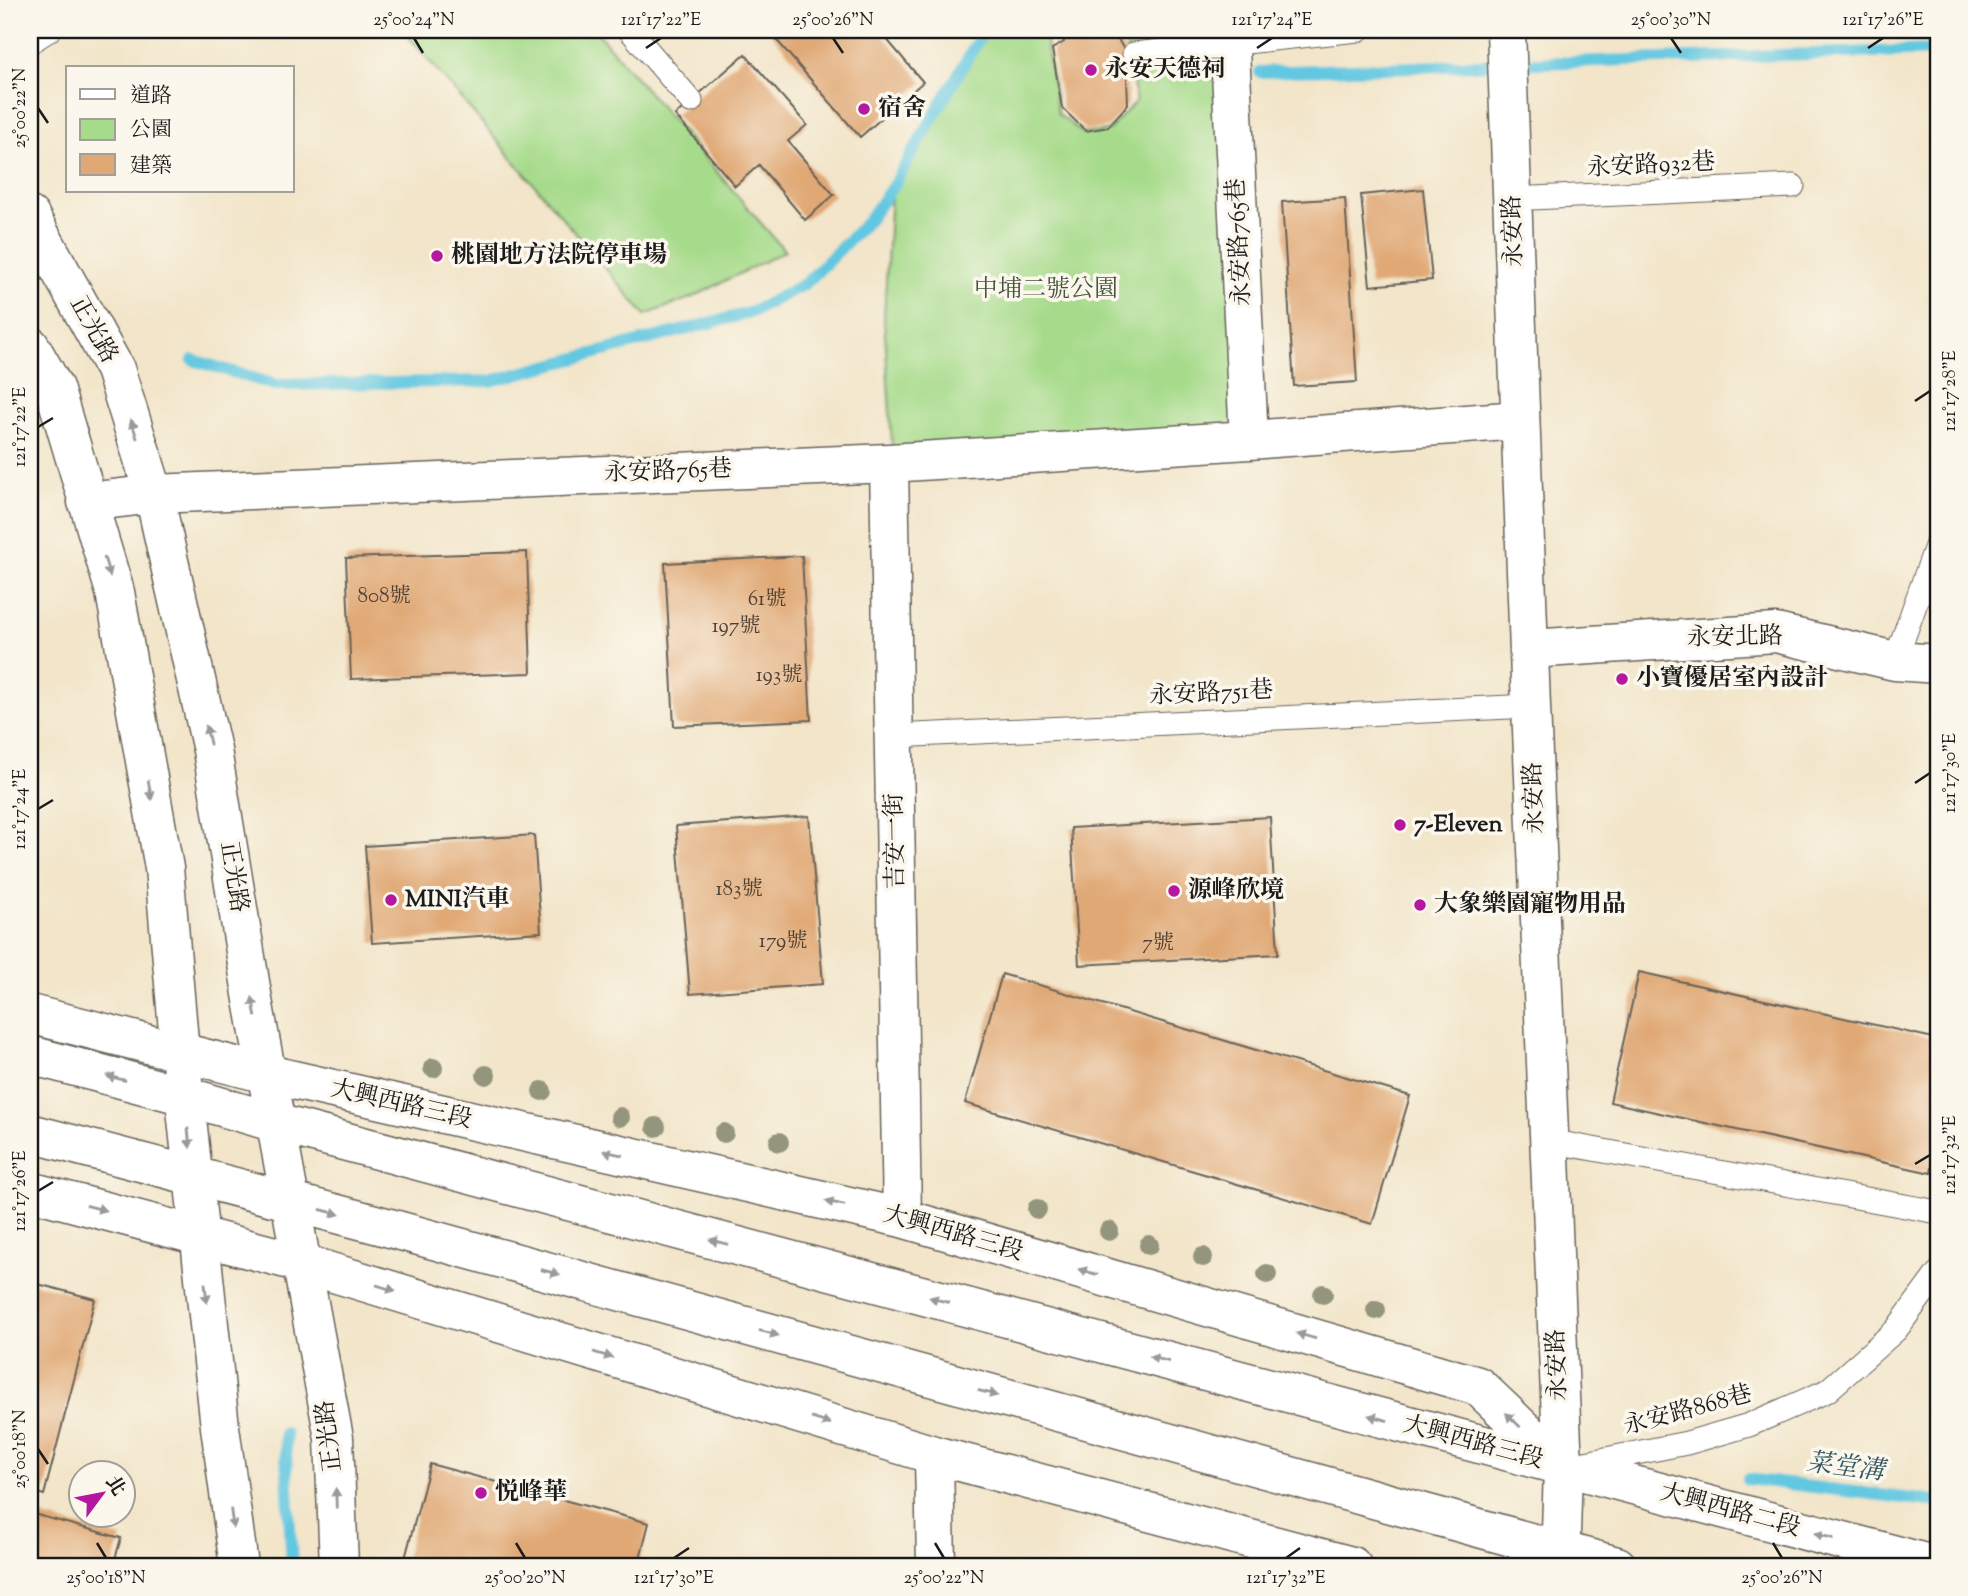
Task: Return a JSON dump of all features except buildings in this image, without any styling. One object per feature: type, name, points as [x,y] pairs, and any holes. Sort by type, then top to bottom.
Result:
[{"type":"street","name":"永安路","points":[[1506,33],[1563,1467],[1550,1561]]},
{"type":"street","name":"永安路765巷","points":[[1230,37],[1249,440]]},
{"type":"street","name":"正光路","points":[[30,216],[115,369],[154,494],[212,750],[267,1074],[334,1438],[339,1566]]},
{"type":"street","points":[[30,346],[54,388],[115,592],[164,869],[193,1177],[220,1427],[239,1566]]},
{"type":"street","name":"永安路765巷","points":[[88,502],[154,494],[890,463],[1520,420]]},
{"type":"street","name":"吉安一街","points":[[890,463],[902,1218]]},
{"type":"street","name":"永安北路","points":[[1530,649],[1776,633],[1895,661],[1938,664]]},
{"type":"street","name":"大興西路三段","points":[[30,1014],[267,1074],[902,1218],[1478,1386],[1563,1467]]},
{"type":"street","name":"大興西路三段","points":[[30,1055],[1563,1467]]},
{"type":"street","points":[[30,1133],[290,1201],[1550,1561],[1617,1566]]},
{"type":"street","points":[[30,1191],[301,1263],[934,1455],[1352,1566]]},
{"type":"street","points":[[934,1455],[936,1566]]},
{"type":"street","name":"大興西路二段","points":[[1563,1467],[1937,1566]]},
{"type":"lane","points":[[30,43],[49,30]]},
{"type":"lane","points":[[630,30],[691,101]]},
{"type":"lane","points":[[1134,54],[1230,37],[1358,30]]},
{"type":"lane","name":"永安路932巷","points":[[1513,199],[1793,186]]},
{"type":"lane","points":[[1895,661],[1938,541]]},
{"type":"lane","name":"永安路751巷","points":[[894,736],[1531,706]]},
{"type":"lane","points":[[1549,1140],[1938,1212]]},
{"type":"lane","name":"永安路868巷","points":[[1563,1467],[1700,1440],[1749,1425],[1827,1391],[1896,1330],[1938,1273]]},
{"type":"green space","points":[[403,30],[595,30],[785,251],[693,297],[645,315]]},
{"type":"green space","name":"中埔二號公園","points":[[980,30],[1044,30],[1058,114],[1084,134],[1108,131],[1136,101],[1125,37],[1227,38],[1246,437],[893,461],[884,318],[891,194]]},
{"type":"waterway","points":[[193,360],[275,385],[490,381],[752,312],[806,283],[868,221],[895,183],[984,30]]},
{"type":"waterway","points":[[1260,72],[1938,50]]},
{"type":"waterway","points":[[285,1433],[292,1566]]},
{"type":"waterway","name":"菜堂溝","points":[[1747,1479],[1938,1502]]},
{"type":"place","name":"永安天德祠","points":[[1091,70]]},
{"type":"place","name":"宿舍","points":[[864,109]]},
{"type":"place","name":"桃園地方法院停車場","points":[[437,256]]},
{"type":"place","name":"小寶優居室內設計","points":[[1622,679]]},
{"type":"place","name":"7-Eleven","points":[[1400,825]]},
{"type":"place","name":"源峰欣境","points":[[1174,891]]},
{"type":"place","name":"MINI汽車","points":[[391,900]]},
{"type":"place","name":"大象樂園寵物用品","points":[[1420,905]]},
{"type":"place","name":"悦峰華","points":[[481,1493]]}]
